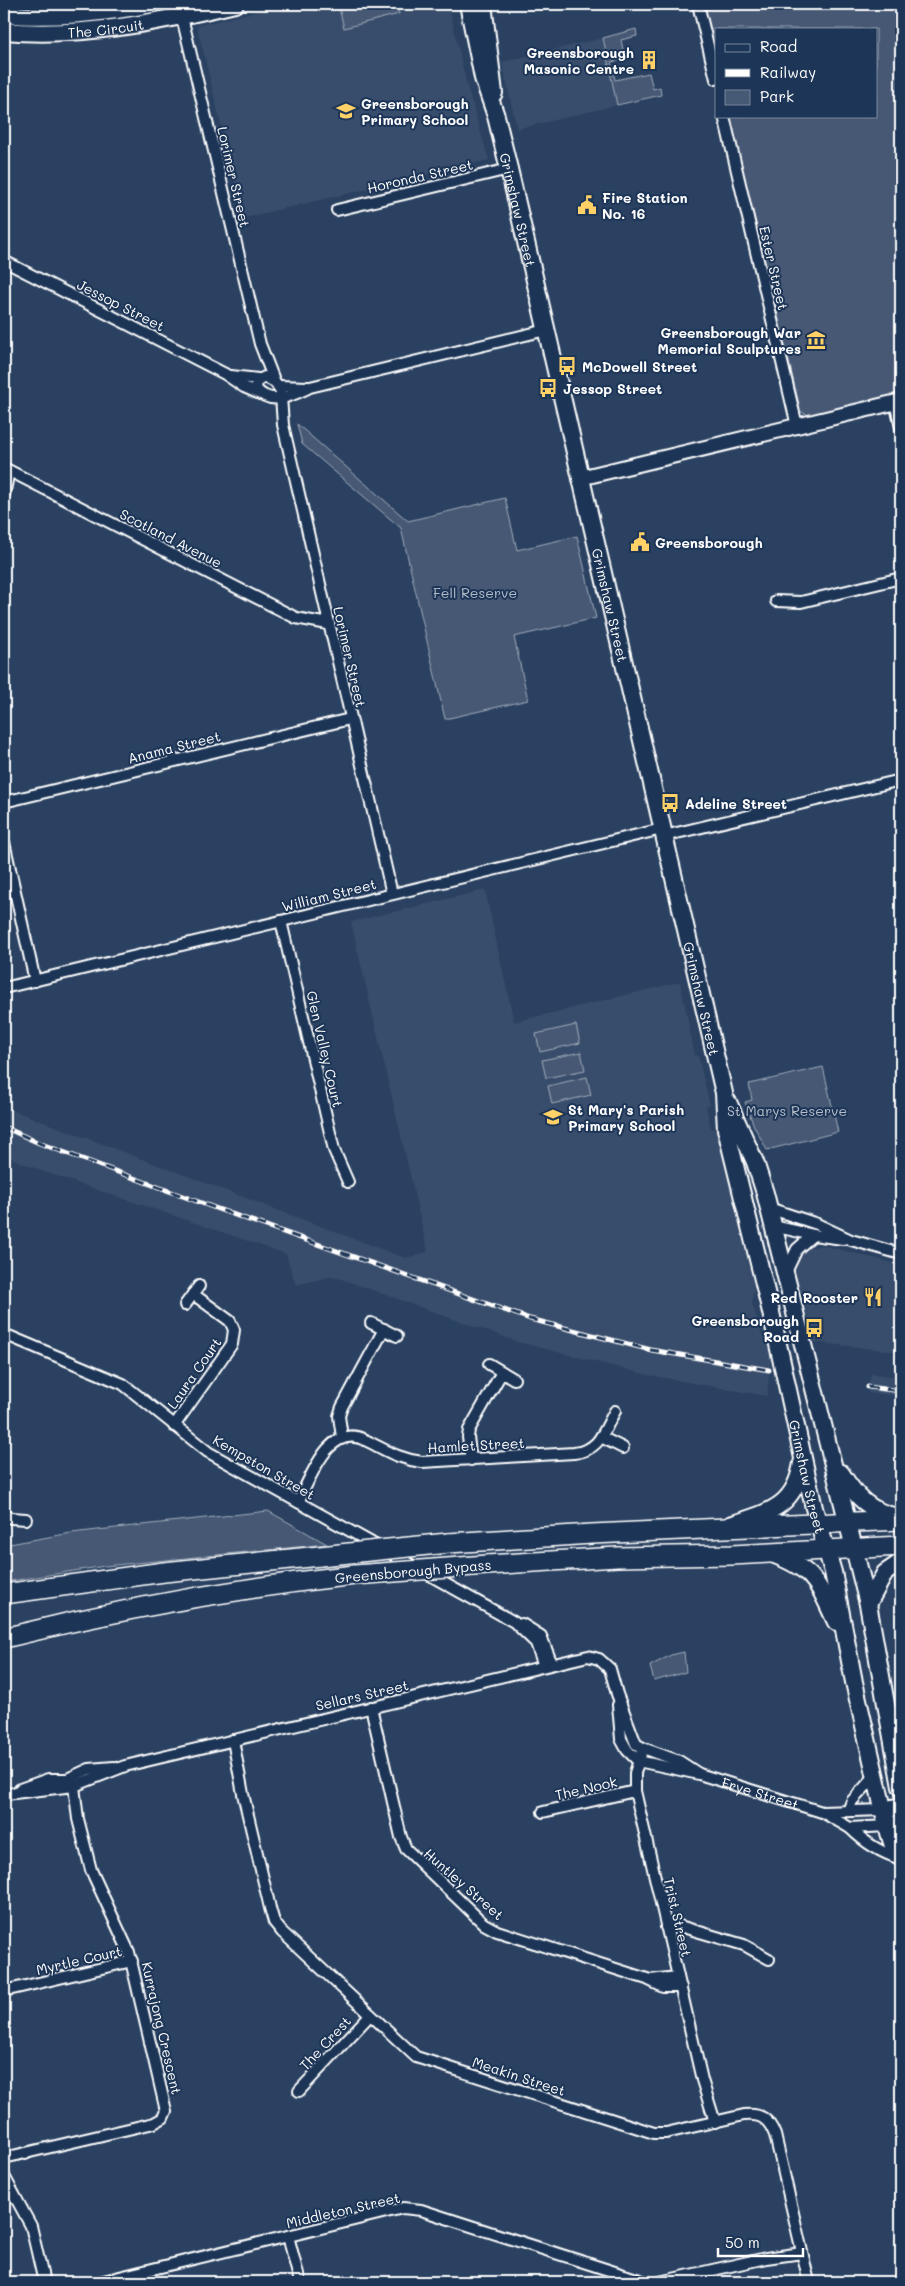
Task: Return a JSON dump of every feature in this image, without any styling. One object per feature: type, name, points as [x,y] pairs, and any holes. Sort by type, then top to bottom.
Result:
[{"type":"highway","name":"Greensborough Bypass","points":[[4,1594],[164,1572],[448,1544],[901,1519]]},
{"type":"highway","name":"Greensborough Bypass","points":[[4,1638],[200,1596],[283,1583],[355,1575],[617,1556],[772,1554],[901,1546]]},
{"type":"main road","name":"The Circuit","points":[[4,14],[55,14],[126,9],[152,4]]},
{"type":"main road","name":"The Circuit","points":[[4,31],[32,33],[123,27],[179,8],[235,4]]},
{"type":"main road","name":"Grimshaw Street","points":[[472,6],[482,78],[496,116],[509,169],[724,1093],[726,1129],[803,1459],[827,1551],[875,1776],[890,1820],[893,1846],[901,1858]]},
{"type":"main road","name":"Grimshaw Street","points":[[724,1093],[756,1162],[769,1208],[868,1604],[901,1788]]},
{"type":"main road","points":[[747,1213],[769,1208]]},
{"type":"main road","points":[[747,1213],[773,1226]]},
{"type":"main road","points":[[831,1457],[857,1497],[876,1512],[901,1519]]},
{"type":"main road","points":[[721,1528],[773,1510],[782,1504],[795,1488],[800,1477],[803,1459]]},
{"type":"main road","points":[[772,1554],[794,1562],[814,1578],[847,1647]]},
{"type":"main road","points":[[868,1604],[885,1572],[901,1562]]},
{"type":"main road","name":"Frye Street","points":[[890,1820],[901,1806]]},
{"type":"street","points":[[698,4],[715,75]]},
{"type":"street","name":"Lorimer Street","points":[[179,8],[260,344],[283,425],[392,894]]},
{"type":"street","name":"Ester Street","points":[[724,118],[797,426]]},
{"type":"street","name":"Horonda Street","points":[[337,210],[509,169]]},
{"type":"street","name":"Jessop Street","points":[[4,261],[225,374],[244,387],[274,393],[310,387],[546,330]]},
{"type":"street","name":"Lorimer Street","points":[[260,344],[260,378],[255,387],[274,393]]},
{"type":"street","name":"Jessop Street","points":[[225,374],[260,378],[274,393]]},
{"type":"street","points":[[580,478],[898,401],[901,428]]},
{"type":"street","points":[[4,495],[6,469]]},
{"type":"street","name":"Scotland Avenue","points":[[6,469],[296,618],[328,624]]},
{"type":"street","points":[[776,601],[801,602],[901,578]]},
{"type":"street","name":"Anama Street","points":[[4,802],[350,719]]},
{"type":"street","points":[[663,833],[901,780]]},
{"type":"street","name":"William Street","points":[[4,988],[392,894],[663,833]]},
{"type":"street","points":[[4,842],[36,981]]},
{"type":"street","name":"Glen Valley Court","points":[[281,921],[334,1150],[348,1182]]},
{"type":"street","points":[[769,1208],[817,1224],[851,1240]]},
{"type":"street","points":[[773,1226],[813,1235],[851,1240],[901,1254]]},
{"type":"street","points":[[785,1276],[797,1249],[813,1235]]},
{"type":"street","name":"Laura Court","points":[[174,1426],[232,1344],[234,1338],[230,1320],[196,1290],[185,1305]]},
{"type":"street","points":[[371,1323],[397,1336]]},
{"type":"street","points":[[298,1502],[328,1447],[342,1436],[339,1421],[342,1407],[384,1330]]},
{"type":"street","name":"Kempston Street","points":[[4,1334],[112,1378],[138,1396],[208,1452],[514,1622],[536,1643],[548,1665]]},
{"type":"street","points":[[489,1364],[514,1378]]},
{"type":"street","points":[[471,1460],[469,1430],[502,1372]]},
{"type":"street","name":"Hamlet Street","points":[[342,1436],[358,1437],[389,1453],[410,1461],[433,1463],[583,1452],[593,1447],[601,1437],[615,1411]]},
{"type":"street","points":[[601,1437],[623,1448]]},
{"type":"street","points":[[4,1515],[12,1518],[26,1519]]},
{"type":"street","name":"Sellars Street","points":[[5,1794],[48,1779],[70,1784],[89,1769],[125,1766],[588,1656],[604,1661],[610,1669],[617,1694]]},
{"type":"street","points":[[617,1694],[634,1739],[643,1748]]},
{"type":"street","points":[[617,1694],[621,1739],[627,1750],[638,1760]]},
{"type":"street","name":"Huntley Street","points":[[371,1707],[401,1837],[409,1854],[492,1929],[646,1979],[679,1982]]},
{"type":"street","name":"Meakin Street","points":[[230,1741],[274,1922],[282,1932],[370,2015],[416,2057],[649,2132],[666,2133],[756,2114],[770,2122],[775,2135],[809,2282]]},
{"type":"street","name":"Trist Street","points":[[643,1748],[638,1760],[634,1782],[635,1791],[712,2122]]},
{"type":"street","name":"Frye Street","points":[[643,1748],[679,1760],[698,1774]]},
{"type":"street","name":"Frye Street","points":[[638,1760],[698,1774],[822,1812],[850,1828],[890,1820]]},
{"type":"street","points":[[848,1811],[852,1801],[875,1776]]},
{"type":"street","name":"Kurrajong Crescent","points":[[4,2158],[154,2123],[163,2118],[166,2111],[132,1961],[123,1936],[91,1870],[70,1784]]},
{"type":"street","name":"The Nook","points":[[543,1812],[635,1791]]},
{"type":"street","name":"Frye Street","points":[[822,1812],[848,1811],[890,1820]]},
{"type":"street","points":[[850,1828],[884,1853],[901,1858]]},
{"type":"street","points":[[666,1927],[676,1925],[744,1944],[769,1959]]},
{"type":"street","name":"Myrtle Court","points":[[4,1991],[132,1961]]},
{"type":"street","name":"The Crest","points":[[299,2091],[370,2015]]},
{"type":"street","points":[[4,2176],[31,2226],[44,2282]]},
{"type":"street","name":"Middleton Street","points":[[100,2282],[397,2209],[415,2209],[646,2282]]},
{"type":"street","points":[[288,2236],[300,2282]]},
{"type":"street","points":[[659,2282],[801,2250]]},
{"type":"shaded area","points":[[4,4],[114,4],[43,8],[4,7]]},
{"type":"shaded area","name":"Greensborough Primary School","points":[[286,4],[448,4],[468,90],[489,160],[244,218],[197,26]]},
{"type":"shaded area","points":[[603,38],[617,105],[517,129],[502,62]]},
{"type":"shaded area","name":"St Mary's Parish Primary School","points":[[485,890],[514,1022],[680,982],[695,1056],[698,1056],[710,1105],[706,1107],[711,1128],[714,1129],[715,1127],[754,1288],[752,1303],[771,1359],[767,1396],[648,1375],[518,1342],[333,1276],[296,1285],[286,1254],[42,1171],[4,1155],[4,1107],[405,1258],[428,1252],[351,922]]},
{"type":"shaded area","points":[[821,1245],[901,1265],[901,1352],[813,1342],[812,1330],[804,1304],[797,1292],[792,1272],[799,1255],[809,1248]]},
{"type":"shaded area","points":[[871,1374],[901,1377],[901,1396],[868,1393]]},
{"type":"green space","points":[[338,4],[396,4],[399,14],[344,28]]},
{"type":"green space","points":[[704,4],[901,4],[901,395],[812,416],[801,412],[730,118],[878,118],[878,28],[715,28],[715,53]]},
{"type":"green space","points":[[636,29],[637,36],[621,40],[625,59],[611,62],[615,80],[649,73],[653,89],[660,87],[661,95],[617,105],[603,38]]},
{"type":"green space","name":"Fell Reserve","points":[[297,424],[408,521],[505,498],[517,550],[577,536],[596,618],[514,637],[528,700],[445,719],[401,528],[302,444]]},
{"type":"green space","points":[[576,1025],[580,1043],[540,1052],[536,1034]]},
{"type":"green space","points":[[581,1052],[585,1070],[546,1078],[542,1060]]},
{"type":"green space","name":"St Marys Reserve","points":[[823,1067],[838,1132],[767,1150],[754,1126],[745,1102],[752,1100],[749,1084]]},
{"type":"green space","points":[[587,1077],[591,1095],[552,1104],[548,1086]]},
{"type":"green space","points":[[268,1511],[327,1544],[105,1566],[4,1582],[4,1545],[71,1533]]},
{"type":"green space","points":[[684,1652],[686,1672],[654,1681],[650,1666],[671,1655]]},
{"type":"railway","points":[[4,1127],[39,1143],[215,1208],[530,1319],[651,1350],[769,1370]]},
{"type":"railway","points":[[868,1387],[901,1391]]},
{"type":"place","name":"Greensborough Masonic Centre","points":[[649,60]]},
{"type":"place","name":"Greensborough Primary School","points":[[346,111]]},
{"type":"place","name":"Fire Station No. 16","points":[[587,205]]},
{"type":"place","name":"Greensborough War Memorial Sculptures","points":[[816,340]]},
{"type":"place","name":"McDowell Street","points":[[567,366]]},
{"type":"place","name":"Jessop Street","points":[[548,388]]},
{"type":"place","name":"Greensborough","points":[[640,542]]},
{"type":"place","name":"Adeline Street","points":[[670,803]]},
{"type":"place","name":"St Mary's Parish Primary School","points":[[553,1117]]},
{"type":"place","name":"Red Rooster","points":[[873,1297]]},
{"type":"place","name":"Greensborough Road","points":[[814,1328]]}]
